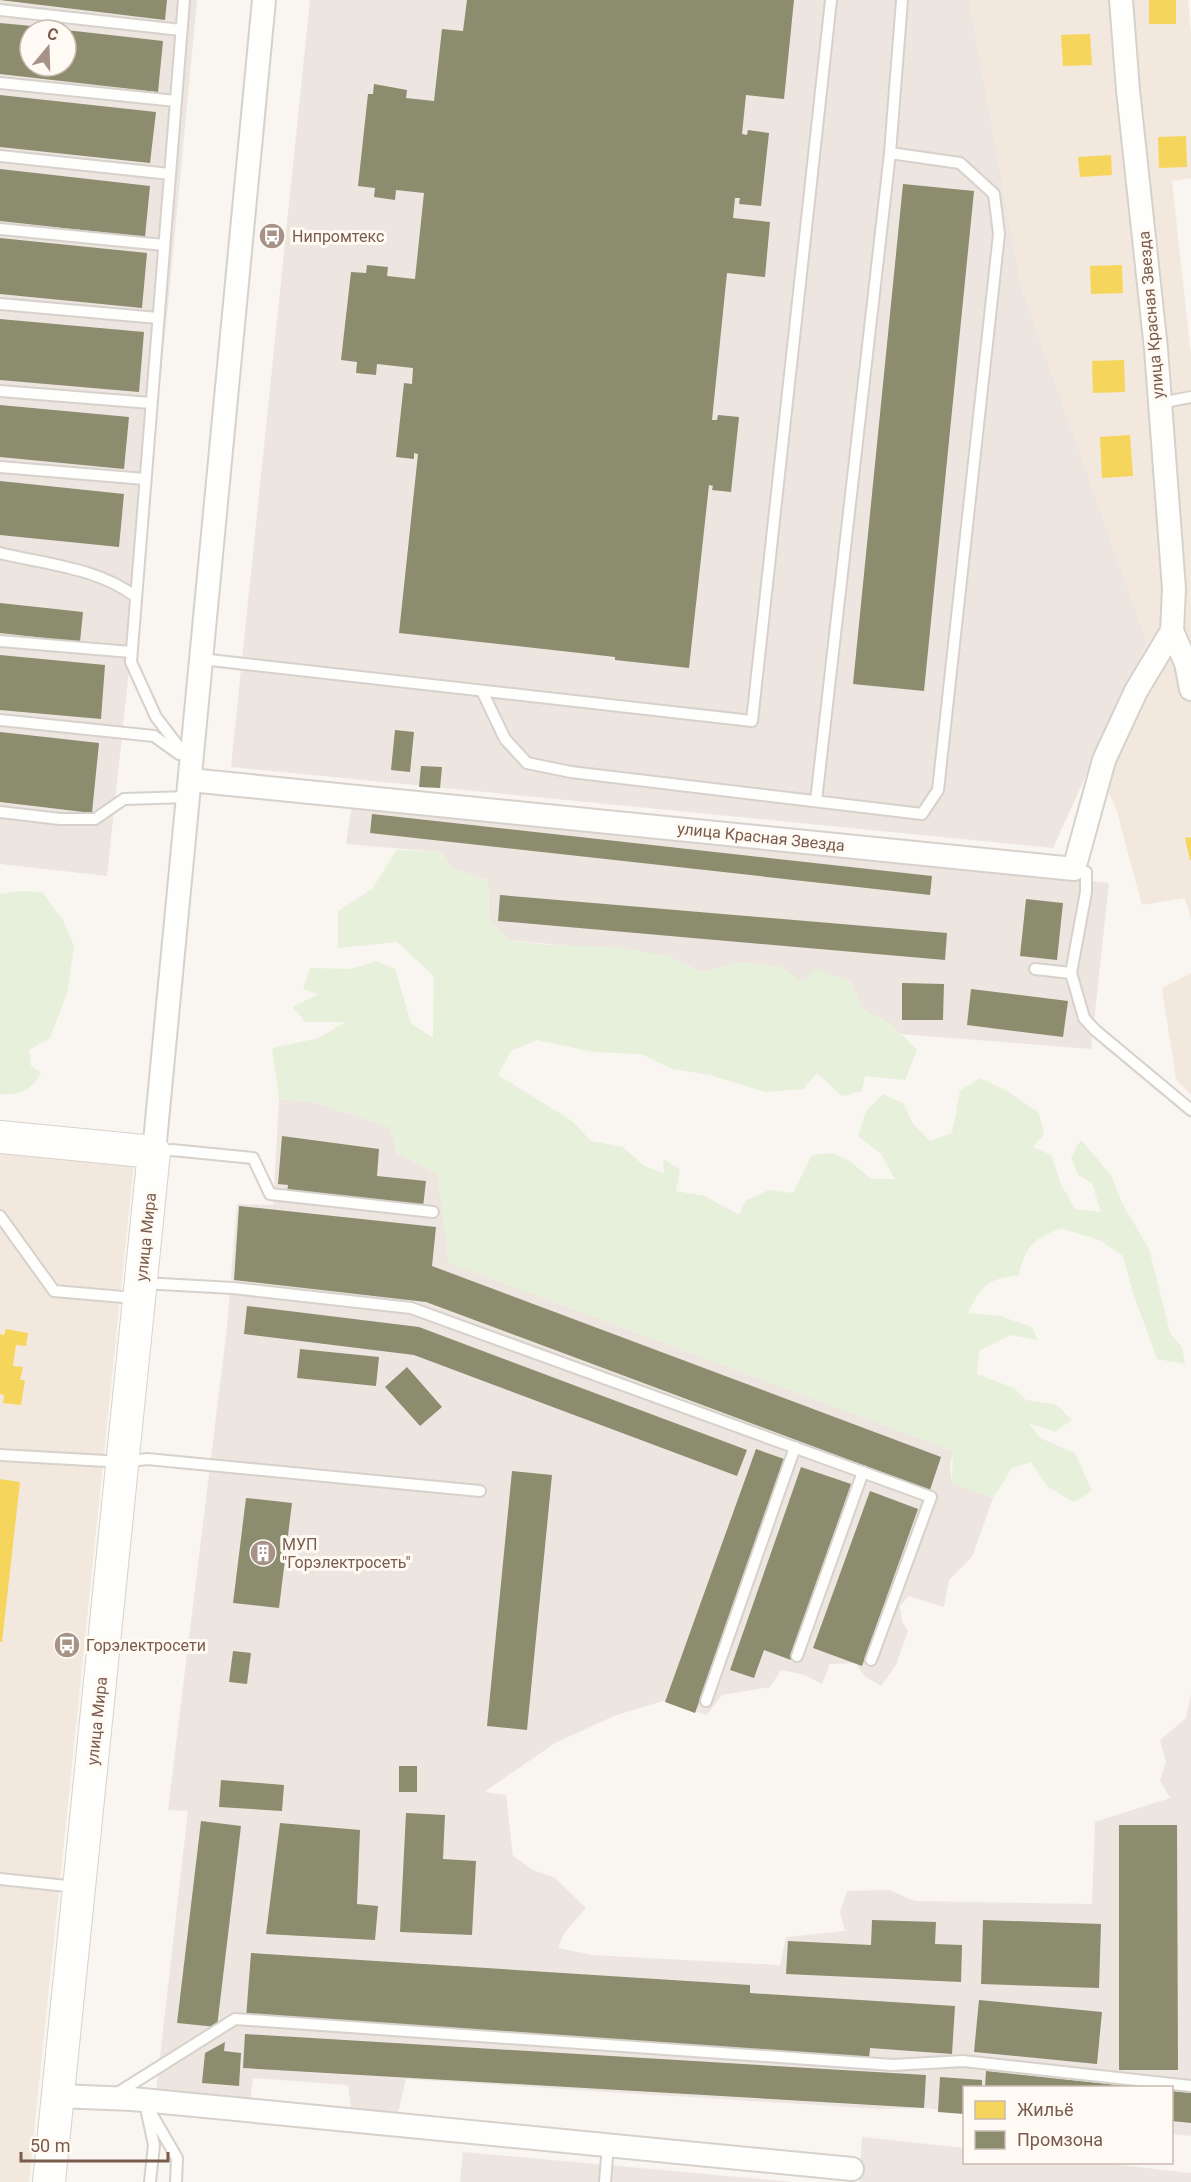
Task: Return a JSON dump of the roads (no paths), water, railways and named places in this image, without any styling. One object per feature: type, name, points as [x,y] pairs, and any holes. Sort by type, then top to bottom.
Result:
[{"type":"main road","points":[[0,1137],[154,1152]]},
{"type":"main road","name":"улица Мира","points":[[49,2182],[154,1152]]},
{"type":"street","points":[[154,1152],[264,0]]},
{"type":"street","name":"улица Красная Звезда","points":[[1121,0],[1160,403],[1174,589],[1172,631],[1186,663],[1191,686]]},
{"type":"street","name":"улица Красная Звезда","points":[[190,780],[1074,869],[1104,760],[1136,691],[1172,631]]},
{"type":"street","points":[[58,2096],[144,2101],[852,2169]]},
{"type":"lane","points":[[184,0],[130,662],[190,780]]},
{"type":"lane","points":[[201,659],[752,721],[831,0]]},
{"type":"lane","points":[[816,801],[890,153],[902,0]]},
{"type":"lane","points":[[0,10],[181,30]]},
{"type":"lane","points":[[0,83],[176,101]]},
{"type":"lane","points":[[482,691],[505,740],[527,763],[571,772],[922,814],[939,790],[999,234],[994,194],[960,163],[890,153]]},
{"type":"lane","points":[[0,156],[170,174]]},
{"type":"lane","points":[[0,229],[164,245]]},
{"type":"lane","points":[[0,304],[158,318]]},
{"type":"lane","points":[[0,391],[151,403]]},
{"type":"lane","points":[[1160,403],[1191,397]]},
{"type":"lane","points":[[0,467],[145,479]]},
{"type":"lane","points":[[0,553],[110,581],[136,597]]},
{"type":"lane","points":[[0,640],[131,652]]},
{"type":"lane","points":[[0,720],[154,735],[190,780]]},
{"type":"lane","points":[[0,812],[60,819],[94,819],[124,799],[190,780]]},
{"type":"lane","points":[[1074,869],[1086,872],[1086,892],[1071,973],[1084,1018],[1095,1030],[1191,1110]]},
{"type":"lane","points":[[1035,969],[1071,973]]},
{"type":"lane","points":[[154,1152],[172,1150],[253,1158],[270,1194],[433,1212]]},
{"type":"lane","points":[[0,1216],[54,1291],[233,1288],[411,1308],[931,1497],[871,1660]]},
{"type":"lane","points":[[706,1701],[795,1447]]},
{"type":"lane","points":[[0,1455],[124,1462],[147,1459],[480,1491]]},
{"type":"lane","points":[[797,1656],[863,1472]]},
{"type":"lane","points":[[0,1879],[79,1887]]},
{"type":"lane","points":[[111,2098],[235,2019],[893,2065],[963,2061],[1191,2086]]},
{"type":"lane","points":[[144,2101],[154,2145],[150,2182]]},
{"type":"lane","points":[[144,2101],[177,2158],[176,2182]]},
{"type":"lane","points":[[605,2182],[608,2145]]},
{"type":"place","name":"Нипромтекс","points":[[272,236]]},
{"type":"place","name":"МУП \"Горэлектросеть\"","points":[[263,1553]]},
{"type":"place","name":"Горэлектросети","points":[[67,1645]]}]
